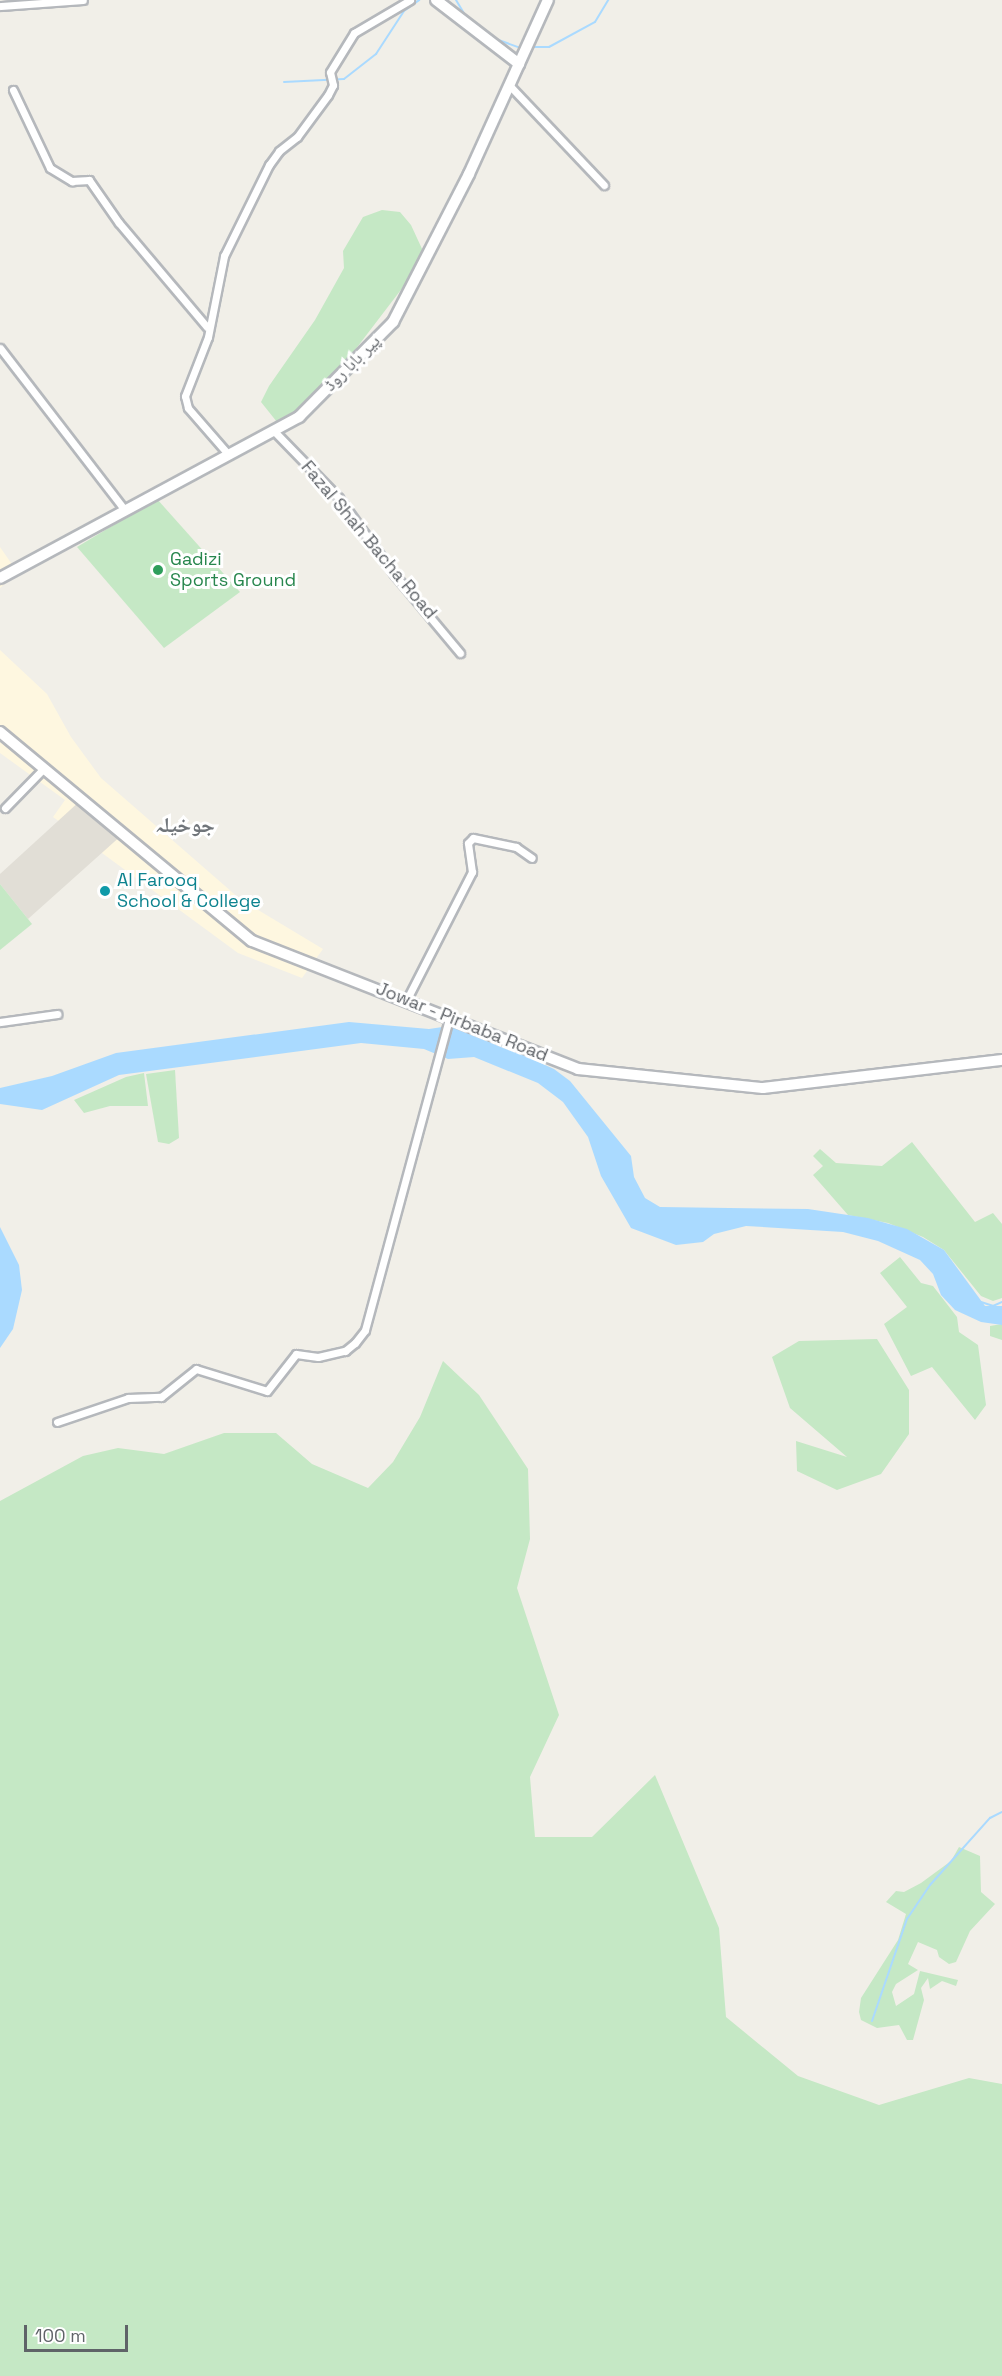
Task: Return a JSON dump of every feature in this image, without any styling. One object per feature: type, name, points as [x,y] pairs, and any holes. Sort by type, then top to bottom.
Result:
[{"type":"main road","points":[[436,0],[519,64]]},
{"type":"main road","name":"پیر بابا روڈ","points":[[0,578],[124,509],[299,417],[393,322],[469,174],[548,0]]},
{"type":"main road","name":"Jowar - Pirbaba Road","points":[[0,732],[252,941],[407,999],[578,1069],[763,1088],[1002,1060]]},
{"type":"street","points":[[0,6],[83,0]]},
{"type":"street","points":[[228,454],[188,408],[185,396],[199,364],[224,256],[249,199],[279,151],[310,120],[333,85],[330,72],[354,33],[410,0]]},
{"type":"street","points":[[508,85],[604,185]]},
{"type":"street","points":[[13,90],[50,168],[72,181],[89,180],[119,223],[207,327]]},
{"type":"street","points":[[0,348],[124,509]]},
{"type":"street","name":"Fazal Shah Bacha Road","points":[[274,430],[339,498],[394,574],[460,653]]},
{"type":"street","points":[[5,808],[43,769]]},
{"type":"street","points":[[407,999],[472,872],[468,843],[472,838],[516,847],[532,858]]},
{"type":"street","points":[[0,1022],[57,1014]]},
{"type":"street","points":[[57,1422],[128,1398],[161,1397],[196,1369],[267,1391],[296,1354],[318,1357],[345,1351],[355,1343],[365,1330],[443,1052],[450,1016]]},
{"type":"shaded area","points":[[0,547],[18,573],[0,588]]},
{"type":"shaded area","points":[[0,650],[47,694],[71,737],[101,778],[240,899],[323,949],[302,978],[238,953],[53,817],[65,800],[0,753]]},
{"type":"shaded area","points":[[81,800],[123,834],[28,919],[0,884],[0,874]]},
{"type":"green space","points":[[382,210],[400,212],[411,225],[423,251],[413,274],[342,367],[294,413],[277,422],[261,402],[269,386],[315,320],[344,268],[343,251],[363,217]]},
{"type":"green space","name":"Gadizi Sports Ground","points":[[157,499],[240,592],[164,648],[77,547]]},
{"type":"green space","points":[[0,884],[32,924],[0,950]]},
{"type":"green space","points":[[175,1070],[179,1138],[169,1144],[158,1142],[146,1074]]},
{"type":"green space","points":[[144,1073],[148,1106],[110,1106],[84,1113],[74,1100],[126,1077]]},
{"type":"green space","points":[[912,1142],[975,1222],[993,1213],[1002,1224],[1002,1298],[993,1301],[981,1296],[944,1250],[923,1237],[888,1223],[848,1215],[813,1175],[823,1166],[813,1156],[820,1149],[836,1163],[882,1166]]},
{"type":"green space","points":[[900,1257],[921,1283],[933,1286],[957,1317],[959,1332],[978,1345],[986,1405],[975,1420],[932,1367],[911,1376],[884,1324],[907,1307],[880,1273]]},
{"type":"green space","points":[[1002,1324],[1002,1340],[990,1336],[990,1326]]},
{"type":"green space","points":[[877,1339],[909,1390],[909,1434],[881,1474],[837,1490],[797,1471],[796,1441],[847,1457],[790,1408],[772,1357],[799,1341]]},
{"type":"green space","points":[[443,1361],[479,1395],[528,1469],[530,1539],[517,1588],[559,1715],[530,1777],[535,1837],[592,1837],[655,1775],[719,1928],[726,2017],[798,2076],[879,2105],[969,2078],[1002,2084],[1002,2376],[0,2376],[0,1501],[83,1456],[118,1448],[164,1454],[224,1433],[276,1433],[312,1464],[368,1488],[393,1462],[420,1417]]},
{"type":"green space","points":[[959,1847],[980,1856],[981,1892],[995,1904],[970,1931],[956,1962],[949,1964],[939,1957],[937,1950],[918,1942],[908,1964],[918,1970],[896,1984],[892,1992],[896,2006],[914,1994],[920,1971],[958,1980],[956,1986],[942,1981],[930,1989],[928,1978],[921,1988],[924,2000],[913,2040],[907,2040],[899,2025],[877,2028],[861,2020],[859,2012],[861,1998],[898,1940],[906,1914],[886,1902],[896,1891],[904,1892],[921,1883],[951,1861]]},
{"type":"water","points":[[349,1022],[429,1029],[456,1025],[554,1069],[570,1081],[631,1156],[634,1177],[645,1198],[660,1207],[808,1209],[868,1218],[907,1229],[944,1250],[985,1306],[1002,1306],[1002,1325],[981,1322],[955,1310],[941,1295],[933,1274],[920,1260],[878,1241],[843,1232],[746,1226],[714,1234],[703,1242],[676,1245],[631,1228],[601,1176],[588,1137],[563,1102],[538,1083],[474,1057],[448,1059],[424,1049],[361,1043],[119,1075],[42,1110],[0,1104],[0,1088],[52,1076],[116,1053]]},
{"type":"water","points":[[0,1227],[19,1265],[22,1290],[13,1329],[0,1348]]},
{"type":"waterway","points":[[284,82],[344,79],[376,54],[404,11],[419,0]]},
{"type":"waterway","points":[[456,0],[467,18]]},
{"type":"waterway","points":[[533,47],[549,47],[595,22],[608,0]]},
{"type":"waterway","points":[[493,38],[520,48]]},
{"type":"waterway","points":[[981,1302],[993,1306],[1002,1302]]},
{"type":"waterway","points":[[872,2021],[907,1919],[930,1885],[990,1818],[1002,1812]]},
{"type":"place","name":"Gadizi Sports Ground","points":[[158,570]]},
{"type":"place","name":"Al Farooq School & College","points":[[105,891]]},
{"type":"district","name":"جوخیلہ","points":[[185,825]]}]
